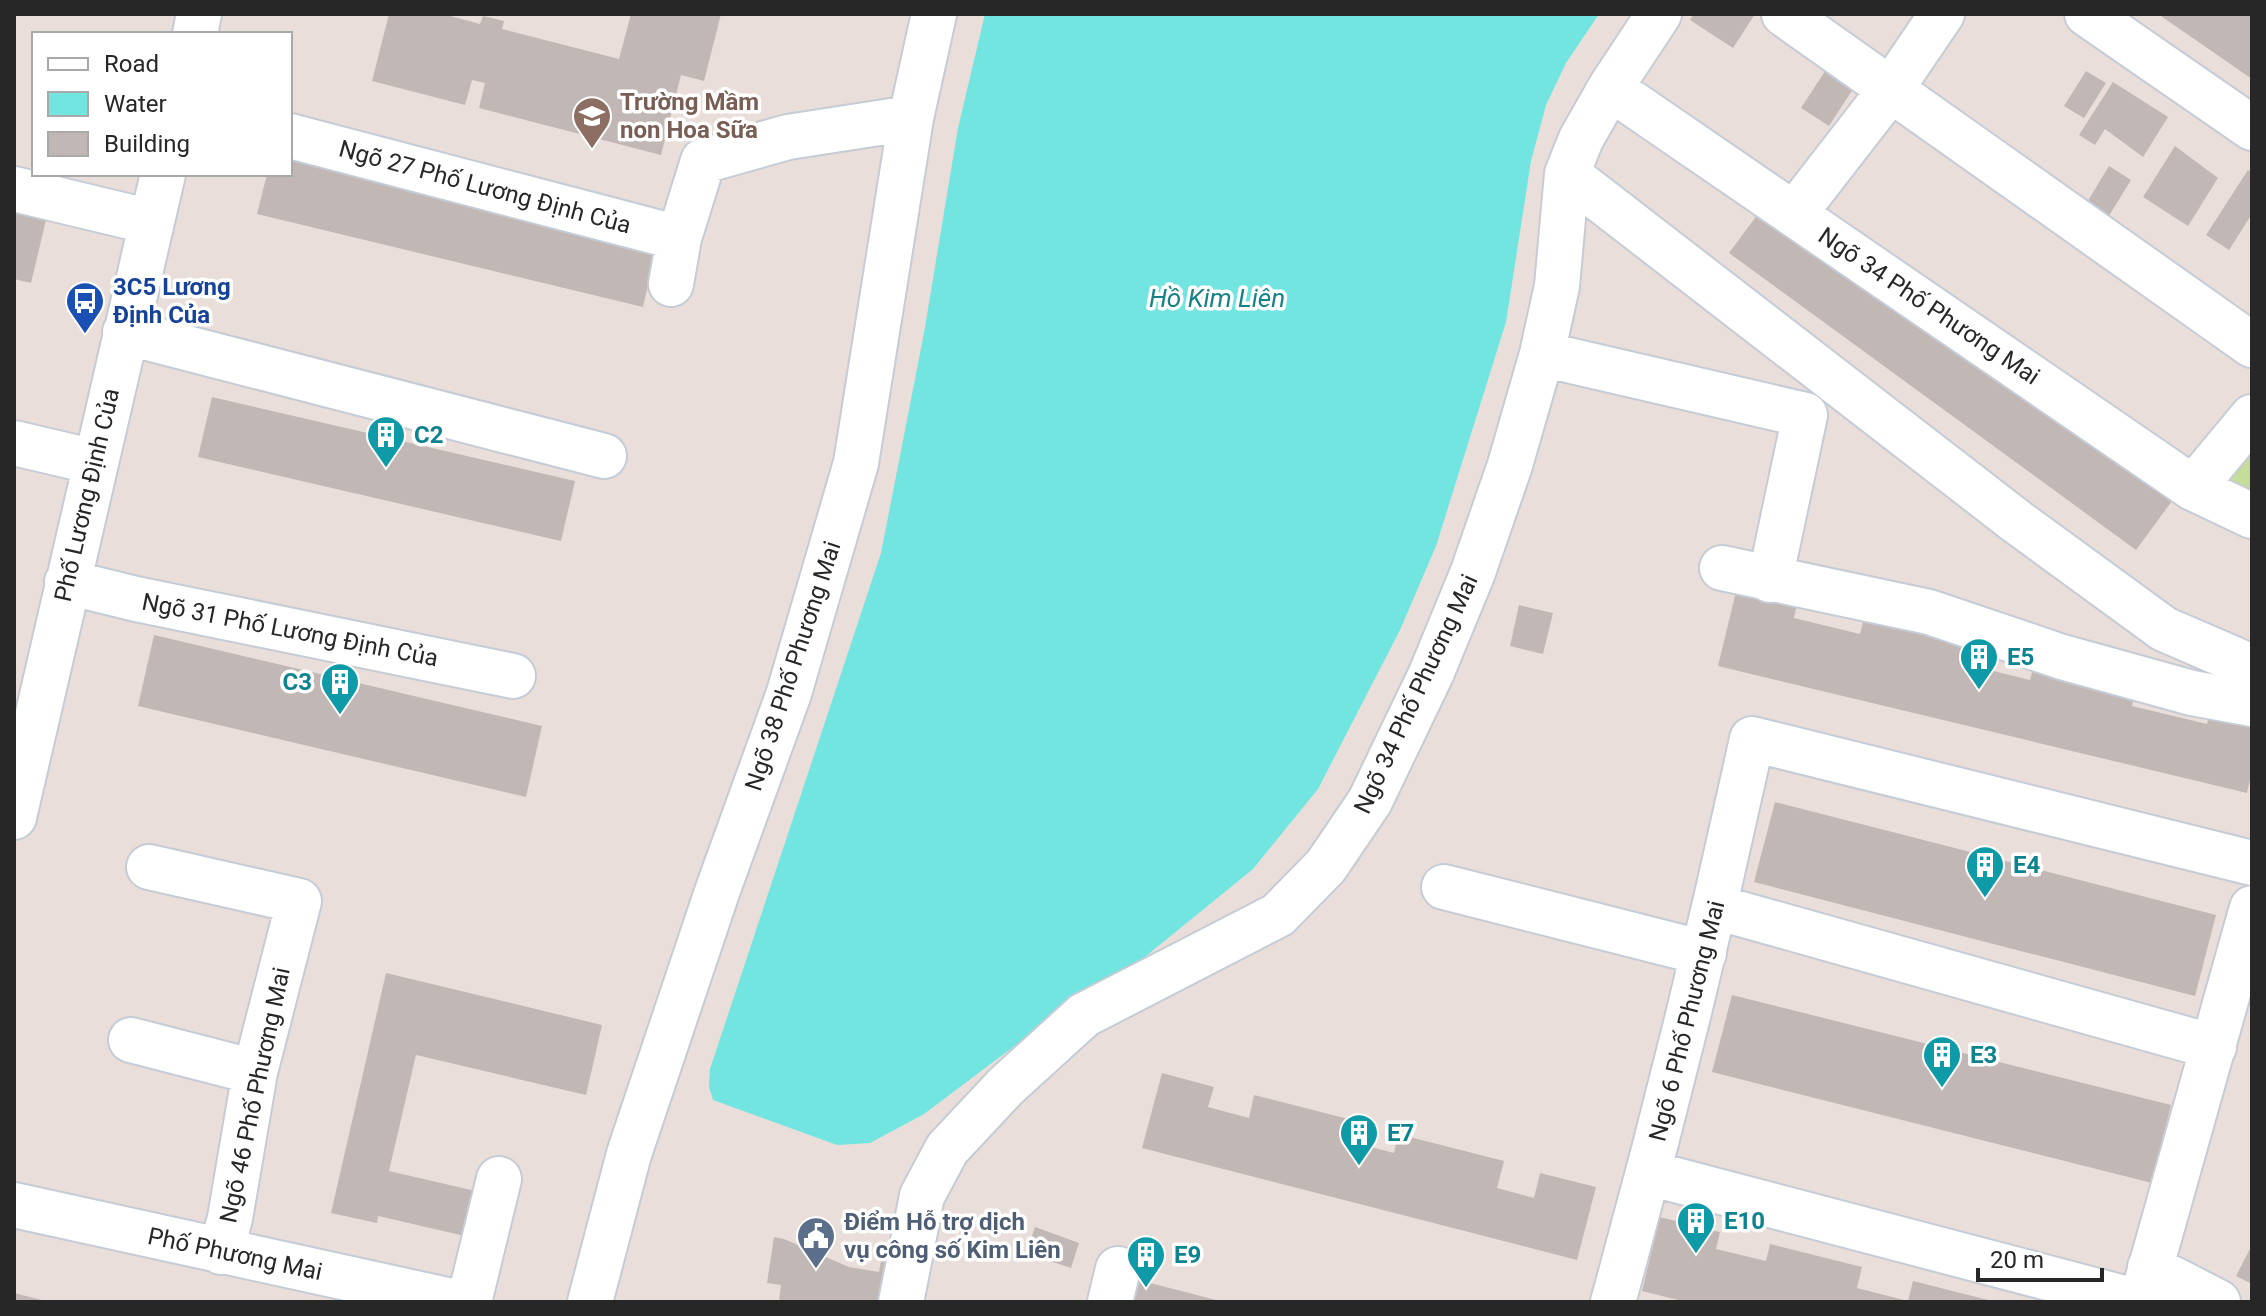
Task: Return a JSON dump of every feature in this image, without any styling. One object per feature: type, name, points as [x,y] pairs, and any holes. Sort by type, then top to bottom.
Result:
[{"type":"street","name":"Ngõ 38 Phố Phương Mai","points":[[590,1302],[629,1154],[717,892],[789,693],[856,463],[911,118],[934,14]]},
{"type":"street","name":"Ngõ 34 Phố Phương Mai","points":[[901,1302],[922,1196],[947,1149],[1006,1086],[1084,1015],[1278,915],[1326,866],[1370,801],[1431,674],[1473,572],[1510,465],[1542,354],[1557,286],[1567,174],[1581,139],[1610,88],[1659,14]]},
{"type":"street","points":[[1784,14],[2252,345]]},
{"type":"street","points":[[1794,214],[1891,89],[1942,14]]},
{"type":"street","points":[[2087,14],[2252,128]]},
{"type":"street","name":"Ngõ 34 Phố Phương Mai","points":[[1610,88],[2193,488],[2252,516]]},
{"type":"street","points":[[671,284],[679,238],[703,161],[788,137],[911,118]]},
{"type":"street","name":"Ngõ 27 Phố Lương Định Của","points":[[292,137],[679,238]]},
{"type":"street","points":[[1567,174],[2003,511],[2164,629],[2252,667]]},
{"type":"street","name":"Phố Lương Định Của","points":[[14,817],[24,723],[67,582],[162,176]]},
{"type":"street","points":[[14,189],[151,222]]},
{"type":"street","points":[[125,332],[604,456]]},
{"type":"street","points":[[1542,354],[1805,415],[1770,580]]},
{"type":"street","points":[[2193,488],[2252,417]]},
{"type":"street","points":[[14,443],[95,462]]},
{"type":"street","points":[[1722,568],[1929,612],[2062,657],[2192,693],[2252,704]]},
{"type":"street","name":"Ngõ 31 Phố Lương Định Của","points":[[67,582],[151,603],[513,676]]},
{"type":"street","name":"Ngõ 6 Phố Phương Mai","points":[[1613,1302],[1716,907],[1752,739],[2252,863]]},
{"type":"street","name":"Ngõ 46 Phố Phương Mai","points":[[149,867],[299,901],[255,1072],[230,1218],[221,1252]]},
{"type":"street","points":[[1444,887],[1704,953]]},
{"type":"street","points":[[1716,907],[2214,1047]]},
{"type":"street","points":[[2143,1290],[2252,908]]},
{"type":"street","points":[[131,1040],[255,1072]]},
{"type":"street","points":[[1649,1173],[2143,1290],[2218,1302]]},
{"type":"street","points":[[469,1302],[499,1179]]},
{"type":"street","name":"Phố Phương Mai","points":[[14,1205],[456,1302]]},
{"type":"green space","points":[[2252,432],[2252,509],[2210,485]]},
{"type":"water","name":"Hồ Kim Liên","points":[[985,14],[1599,14],[1566,63],[1546,105],[1531,161],[1506,322],[1436,546],[1400,630],[1318,789],[1253,869],[1146,956],[1033,1032],[924,1114],[870,1143],[837,1145],[713,1100],[709,1087],[710,1069],[881,553],[924,333],[958,128]]},
{"type":"building","points":[[389,14],[443,14],[480,24],[483,16],[504,21],[502,29],[619,59],[631,14],[721,14],[704,81],[681,75],[661,155],[479,108],[485,83],[472,80],[465,105],[372,81]]},
{"type":"building","points":[[1694,14],[1755,14],[1733,48],[1690,20]]},
{"type":"building","points":[[2158,14],[2252,14],[2252,79]]},
{"type":"building","points":[[1829,65],[1857,83],[1829,126],[1801,108]]},
{"type":"building","points":[[2086,71],[2106,83],[2084,118],[2064,106]]},
{"type":"building","points":[[2113,82],[2168,117],[2143,157],[2105,129],[2095,145],[2079,135]]},
{"type":"building","points":[[2175,146],[2218,178],[2188,226],[2143,197]]},
{"type":"building","points":[[292,149],[659,237],[643,307],[257,214],[266,176],[292,176]]},
{"type":"building","points":[[2109,166],[2131,180],[2102,227],[2080,214]]},
{"type":"building","points":[[2248,170],[2252,173],[2252,214],[2229,250],[2206,235]]},
{"type":"building","points":[[1766,203],[2172,501],[2136,550],[1729,253]]},
{"type":"building","points":[[14,204],[48,212],[31,283],[14,279]]},
{"type":"building","name":"C2","points":[[212,397],[575,481],[561,541],[198,457]]},
{"type":"building","name":"E5","points":[[1740,575],[1800,589],[1794,618],[1860,634],[1866,610],[1968,634],[1961,663],[2030,680],[2036,657],[2137,681],[2132,706],[2207,724],[2212,702],[2252,711],[2252,770],[2247,793],[1718,666]]},
{"type":"building","points":[[1519,605],[1553,613],[1543,654],[1510,646]]},
{"type":"building","name":"C3","points":[[154,635],[542,726],[526,797],[138,706]]},
{"type":"building","name":"E4","points":[[1775,802],[2216,915],[2195,996],[1754,882]]},
{"type":"building","points":[[386,973],[602,1025],[586,1095],[416,1055],[389,1171],[480,1192],[469,1237],[378,1216],[377,1223],[331,1213]]},
{"type":"building","name":"E3","points":[[1732,995],[2171,1105],[2152,1183],[1712,1072]]},
{"type":"building","name":"E7","points":[[1162,1073],[1214,1087],[1208,1107],[1249,1118],[1254,1095],[1360,1122],[1355,1143],[1394,1153],[1398,1134],[1504,1161],[1497,1188],[1534,1198],[1540,1173],[1596,1187],[1577,1260],[1142,1148]]},
{"type":"building","name":"E10","points":[[1660,1217],[1720,1232],[1716,1249],[1766,1261],[1770,1244],[1862,1267],[1857,1288],[1908,1301],[1913,1281],[1996,1302],[1686,1302],[1642,1291]]},
{"type":"building","points":[[1035,1227],[1079,1243],[1071,1268],[1026,1253]]},
{"type":"building","name":"Điểm Hỗ trợ dịch vụ công số Kim Liên","points":[[774,1237],[849,1267],[879,1272],[882,1255],[895,1257],[888,1298],[878,1302],[779,1302],[781,1285],[767,1283]]},
{"type":"building","points":[[2252,1245],[2252,1284],[2236,1276]]},
{"type":"building","name":"E9","points":[[1123,1276],[1220,1301],[1116,1302]]},
{"type":"building","points":[[14,1293],[46,1301],[46,1302],[14,1302]]},
{"type":"place","name":"Trường Mầm non Hoa Sữa","points":[[592,150]]},
{"type":"place","name":"3C5 Lương Định Của","points":[[85,335]]},
{"type":"place","name":"C2","points":[[386,469]]},
{"type":"place","name":"E5","points":[[1979,691]]},
{"type":"place","name":"C3","points":[[340,716]]},
{"type":"place","name":"E4","points":[[1985,899]]},
{"type":"place","name":"E3","points":[[1942,1089]]},
{"type":"place","name":"E7","points":[[1359,1167]]},
{"type":"place","name":"E10","points":[[1696,1255]]},
{"type":"place","name":"Điểm Hỗ trợ dịch vụ công số Kim Liên","points":[[816,1270]]},
{"type":"place","name":"E9","points":[[1146,1289]]}]
